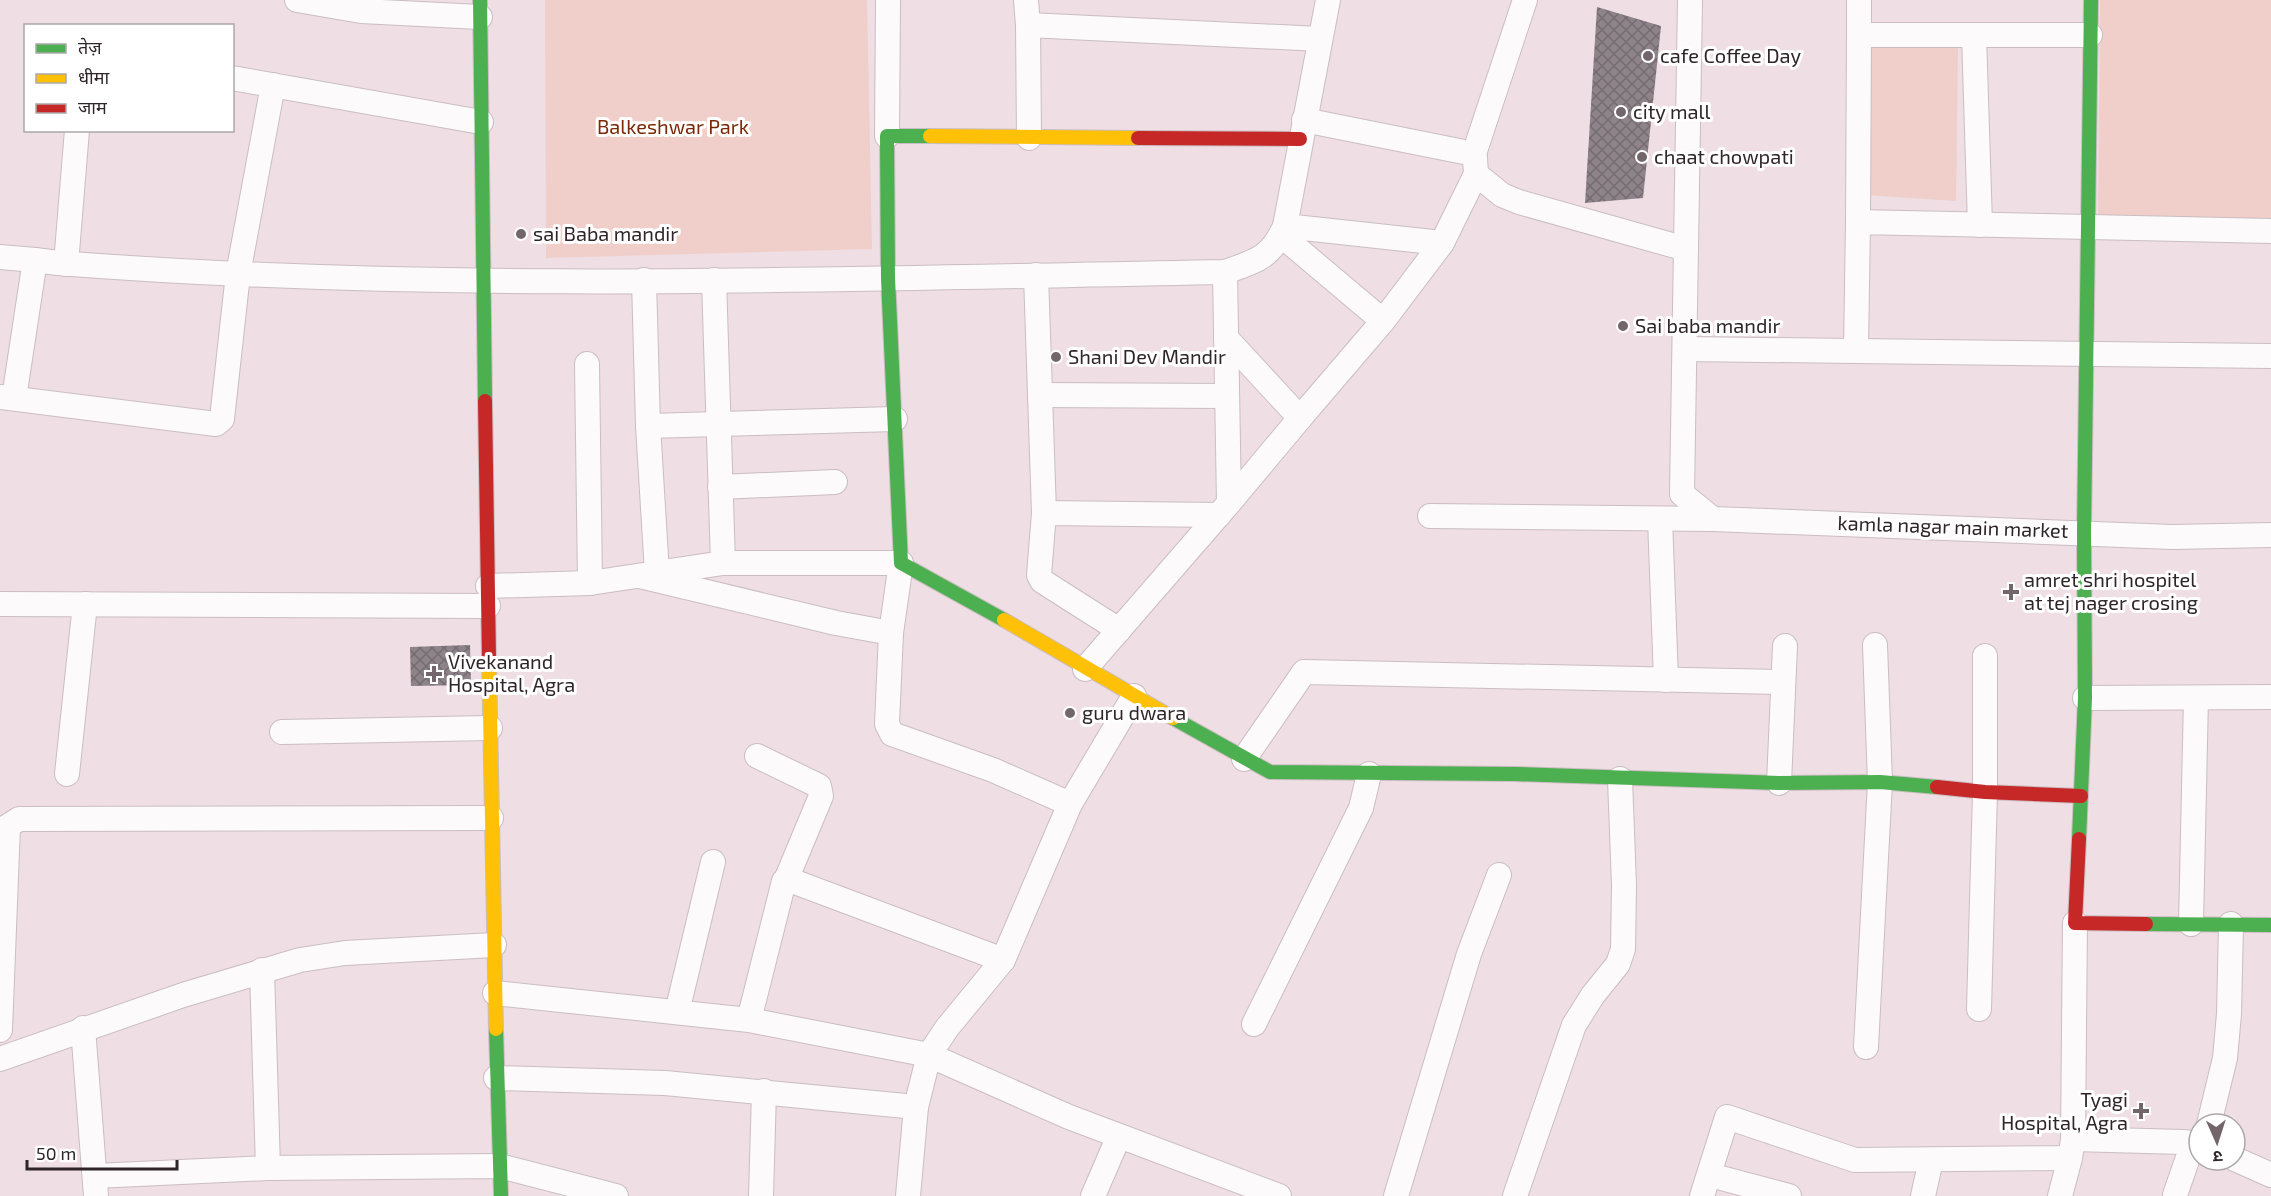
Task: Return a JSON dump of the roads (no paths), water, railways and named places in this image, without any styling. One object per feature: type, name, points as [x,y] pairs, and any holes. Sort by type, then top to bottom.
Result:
[{"type":"street","points":[[297,0],[361,11],[480,8],[491,818],[496,1078],[501,1196]]},
{"type":"street","points":[[888,0],[888,278],[901,563],[891,633],[887,724],[892,734],[993,770],[1070,804]]},
{"type":"street","points":[[1026,0],[1029,138]]},
{"type":"street","points":[[0,257],[66,264],[238,273],[483,282],[1225,272],[1259,260],[1272,248],[1283,230],[1328,0]]},
{"type":"street","points":[[1085,669],[1383,321],[1442,243],[1475,164],[1525,0]]},
{"type":"street","points":[[1690,0],[1682,495],[1713,519]]},
{"type":"street","points":[[1856,350],[1859,0]]},
{"type":"street","points":[[2060,1196],[2071,1148],[2075,923],[2085,698],[2084,532],[2091,0]]},
{"type":"street","points":[[1028,25],[1320,39]]},
{"type":"street","points":[[1859,35],[2090,35]]},
{"type":"street","points":[[1974,35],[1980,225]]},
{"type":"street","points":[[234,78],[481,122]]},
{"type":"street","points":[[35,260],[7,398],[220,423],[238,273],[273,85]]},
{"type":"street","points":[[887,136],[1029,138],[1302,130],[1475,164],[1502,195],[1519,202],[1686,249]]},
{"type":"street","points":[[66,264],[77,132]]},
{"type":"street","points":[[1858,222],[2271,231]]},
{"type":"street","points":[[1283,230],[1442,243]]},
{"type":"street","points":[[1283,230],[1383,321]]},
{"type":"street","points":[[1224,509],[1227,396],[1225,272]]},
{"type":"street","points":[[1036,275],[1044,513],[1039,575],[1041,581],[1119,630]]},
{"type":"street","points":[[644,280],[649,575]]},
{"type":"street","points":[[714,280],[723,563]]},
{"type":"street","points":[[1226,338],[1300,418]]},
{"type":"street","points":[[1684,349],[2271,356]]},
{"type":"street","points":[[587,364],[590,583]]},
{"type":"street","points":[[1040,395],[1227,396]]},
{"type":"street","points":[[648,426],[895,419]]},
{"type":"street","points":[[720,487],[835,482]]},
{"type":"street","points":[[1044,513],[1224,509]]},
{"type":"street","name":"kamla nagar main market","points":[[1430,516],[1713,519],[2172,537],[2271,535]]},
{"type":"street","points":[[1660,519],[1666,680]]},
{"type":"street","points":[[0,604],[488,596],[723,563],[901,563],[962,595],[1085,669],[1264,771],[1276,773],[1515,774],[1779,783],[1880,782],[1986,792],[2081,796]]},
{"type":"street","points":[[649,575],[836,623],[891,633]]},
{"type":"street","points":[[67,774],[85,604]]},
{"type":"street","points":[[1866,1047],[1880,782],[1875,645]]},
{"type":"street","points":[[1779,783],[1785,646]]},
{"type":"street","points":[[1979,1010],[1986,792],[1985,656]]},
{"type":"street","points":[[1244,759],[1304,672],[1783,682]]},
{"type":"street","points":[[908,1196],[916,1107],[929,1054],[947,1028],[1003,960],[1070,804],[1134,696]]},
{"type":"street","points":[[2085,698],[2271,697]]},
{"type":"street","points":[[2191,924],[2196,698]]},
{"type":"street","points":[[282,732],[490,728]]},
{"type":"street","points":[[749,1020],[786,880],[821,796],[819,786],[757,756]]},
{"type":"street","points":[[1254,1024],[1361,808],[1370,774]]},
{"type":"street","points":[[1515,1196],[1575,1025],[1593,995],[1618,964],[1623,949],[1624,885],[1620,779]]},
{"type":"street","points":[[0,1030],[8,826],[19,819],[491,818]]},
{"type":"street","points":[[677,1012],[713,862]]},
{"type":"street","points":[[1396,1196],[1470,954],[1499,875]]},
{"type":"street","points":[[786,880],[793,879],[1003,960]]},
{"type":"street","points":[[2075,923],[2271,925]]},
{"type":"street","points":[[2212,1112],[2225,1058],[2229,1014],[2231,924]]},
{"type":"street","points":[[0,1059],[83,1028],[262,970],[300,960],[345,953],[494,945]]},
{"type":"street","points":[[262,970],[268,1168]]},
{"type":"street","points":[[495,993],[749,1020],[929,1054],[1069,1117],[1279,1196]]},
{"type":"street","points":[[83,1028],[95,1186],[268,1168],[500,1166],[616,1196]]},
{"type":"street","points":[[496,1078],[665,1083],[916,1107]]},
{"type":"street","points":[[761,1196],[764,1091]]},
{"type":"street","points":[[1789,1196],[1706,1186],[1727,1117],[1855,1160],[1930,1160],[2071,1148],[2187,1143]]},
{"type":"street","points":[[1093,1196],[1119,1136]]},
{"type":"street","points":[[1923,1196],[1930,1160]]},
{"type":"street","points":[[2247,1164],[2271,1175]]},
{"type":"street","points":[[2176,1196],[2187,1167]]},
{"type":"place","name":"cafe Coffee Day","points":[[1648,56]]},
{"type":"place","name":"city mall","points":[[1621,112]]},
{"type":"place","name":"chaat chowpati","points":[[1642,157]]},
{"type":"place","name":"sai Baba mandir","points":[[521,234]]},
{"type":"place","name":"Sai baba mandir","points":[[1623,326]]},
{"type":"place","name":"Shani Dev Mandir","points":[[1056,357]]},
{"type":"place","name":"amret shri hospitel at tej nager crosing","points":[[2011,592]]},
{"type":"place","name":"Vivekanand Hospital, Agra","points":[[434,674]]},
{"type":"place","name":"guru dwara","points":[[1070,713]]},
{"type":"place","name":"Tyagi Hospital, Agra","points":[[2141,1111]]},
{"type":"park label","name":"Balkeshwar Park","points":[[673,127]]}]
